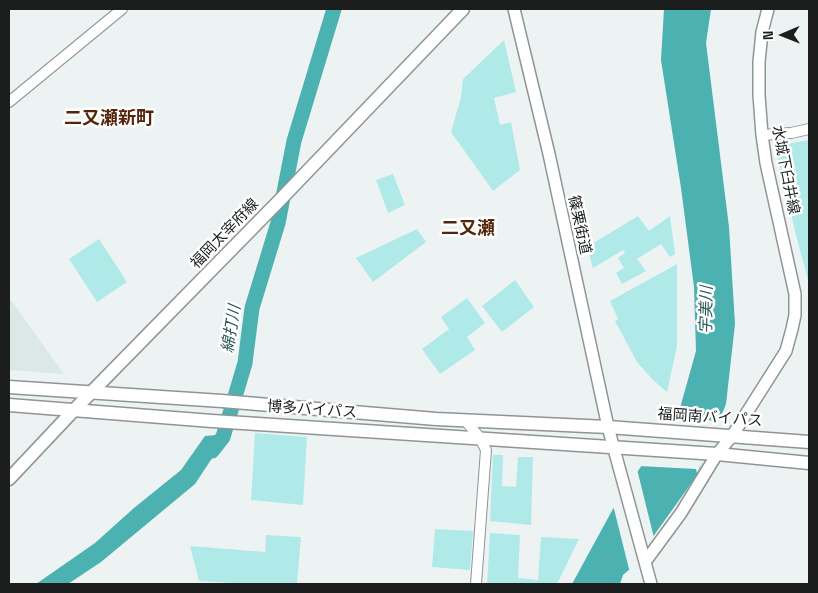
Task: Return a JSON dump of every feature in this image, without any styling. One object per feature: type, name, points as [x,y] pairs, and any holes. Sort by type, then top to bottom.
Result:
[{"type":"main road","name":"福岡太宰府線","points":[[9,479],[463,9]]},
{"type":"main road","name":"篠栗街道","points":[[514,9],[549,154],[613,448],[651,584]]},
{"type":"main road","name":"水城下臼井線","points":[[645,562],[681,513],[714,454],[732,436],[786,351],[795,316],[793,278],[766,163],[762,135],[759,62],[762,32],[768,9]]},
{"type":"main road","name":"博多バイパス","points":[[9,387],[222,401],[436,419],[608,427]]},
{"type":"main road","name":"博多バイパス","points":[[9,405],[212,421],[613,448]]},
{"type":"main road","name":"福岡南バイパス","points":[[608,427],[809,442]]},
{"type":"main road","points":[[613,448],[714,454],[809,463]]},
{"type":"street","points":[[9,102],[122,9]]},
{"type":"street","points":[[762,135],[791,133],[809,129]]},
{"type":"street","points":[[465,420],[480,438],[486,450],[476,584]]},
{"type":"shaded area","points":[[504,40],[516,92],[494,98],[500,125],[511,122],[520,170],[493,191],[451,132],[461,97],[463,79]]},
{"type":"shaded area","points":[[809,140],[809,284],[777,154],[785,144]]},
{"type":"shaded area","points":[[393,174],[405,205],[388,213],[376,180]]},
{"type":"shaded area","points":[[638,216],[649,231],[670,216],[675,254],[670,257],[661,244],[637,259],[646,271],[622,284],[616,273],[624,268],[618,258],[625,253],[623,250],[593,268],[587,247]]},
{"type":"shaded area","points":[[417,229],[426,242],[373,282],[356,258]]},
{"type":"shaded area","points":[[99,239],[127,282],[97,302],[69,259]]},
{"type":"shaded area","points":[[677,264],[677,346],[667,392],[637,362],[615,321],[618,319],[610,301]]},
{"type":"shaded area","points":[[515,280],[534,307],[502,332],[482,306]]},
{"type":"shaded area","points":[[467,298],[485,323],[467,337],[475,350],[440,374],[422,349],[449,329],[441,317]]},
{"type":"shaded area","points":[[11,300],[64,374],[9,370],[9,302]]},
{"type":"shaded area","points":[[255,433],[307,437],[303,505],[251,500]]},
{"type":"shaded area","points":[[493,455],[503,455],[502,486],[516,487],[518,457],[533,457],[531,525],[490,521]]},
{"type":"shaded area","points":[[435,529],[473,531],[470,570],[432,567]]},
{"type":"shaded area","points":[[490,533],[520,535],[518,578],[538,580],[541,537],[579,539],[557,584],[487,584]]},
{"type":"shaded area","points":[[266,535],[301,537],[297,584],[199,581],[190,546],[265,552]]},
{"type":"water","name":"宇美川","points":[[664,9],[711,9],[706,43],[729,227],[735,324],[726,404],[697,475],[630,569],[623,575],[620,584],[572,584],[614,507],[680,408],[696,351],[694,287],[661,60]]},
{"type":"water","points":[[228,434],[195,484],[101,562],[68,584],[36,584],[95,543],[181,470],[205,436]]},
{"type":"pier","points":[[671,418],[722,421],[697,473],[696,469],[639,466]]},
{"type":"pier","points":[[637,469],[654,538],[630,573],[613,505]]},
{"type":"waterway","name":"綿打川","points":[[212,451],[223,437],[245,363],[252,308],[278,223],[294,141],[334,9]]},
{"type":"district","name":"二又瀬新町","points":[[109,119]]},
{"type":"district","name":"二又瀬","points":[[468,229]]}]
